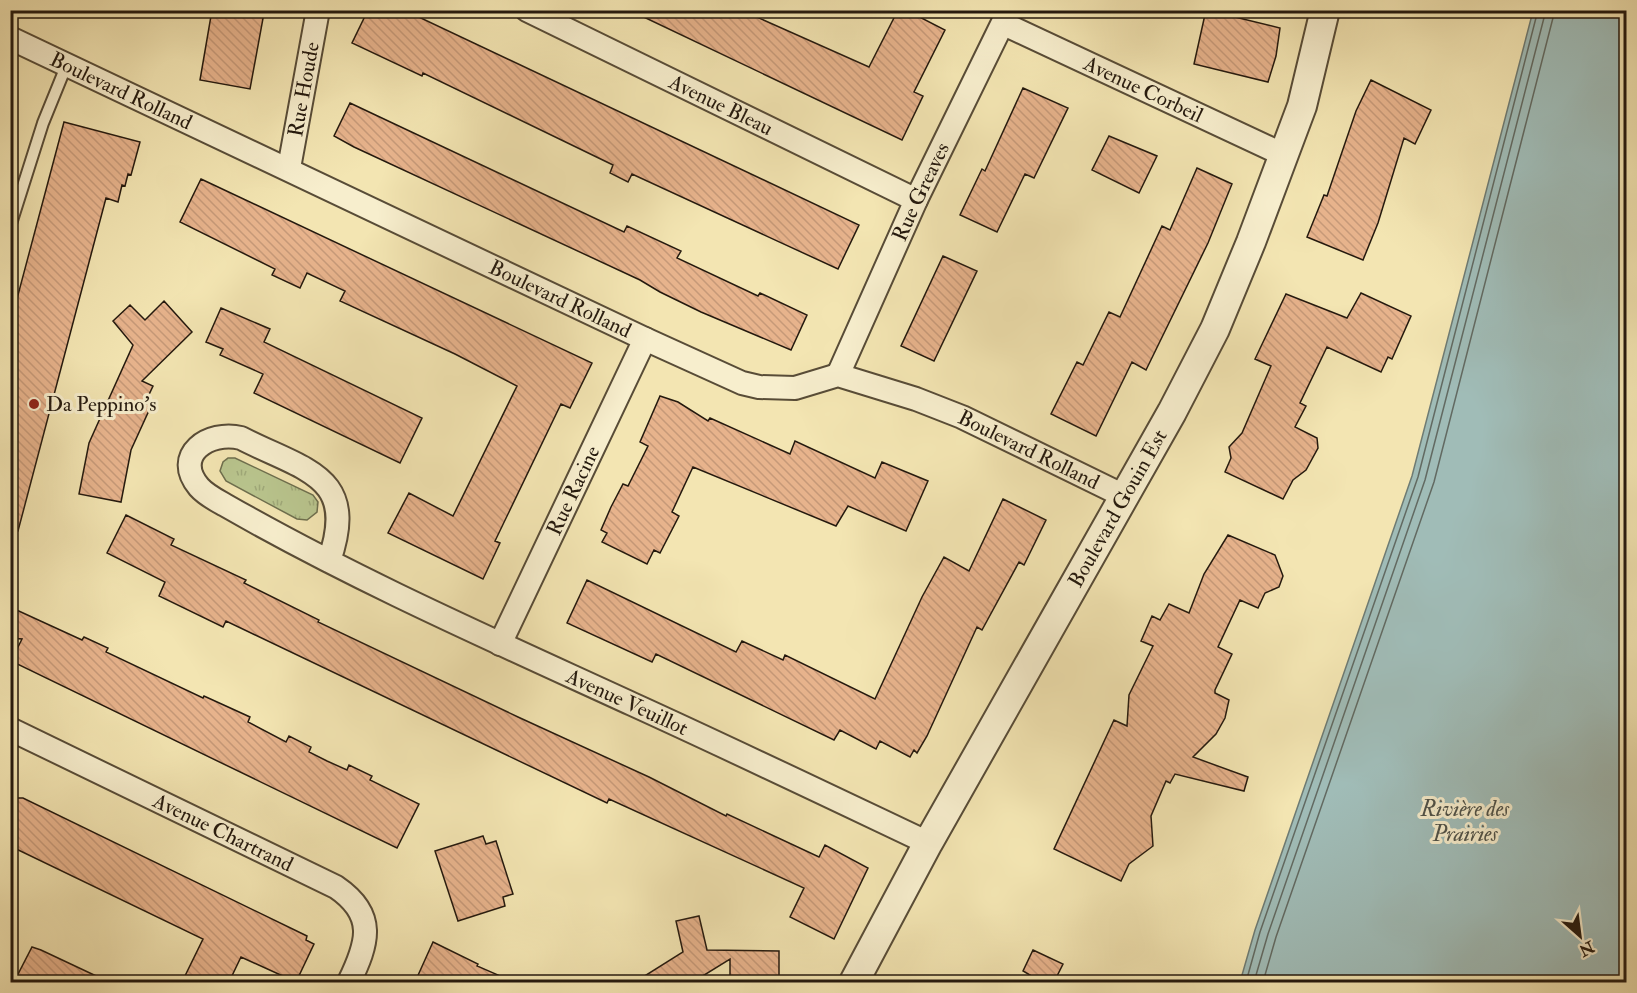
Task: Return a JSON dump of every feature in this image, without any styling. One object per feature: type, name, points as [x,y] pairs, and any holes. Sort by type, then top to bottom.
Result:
[{"type":"street","name":"Rue Houde","points":[[289,168],[318,10]]},
{"type":"street","name":"Avenue Bleau","points":[[527,10],[916,200]]},
{"type":"street","name":"Boulevard Gouin Est","points":[[854,982],[927,843],[1172,412],[1215,328],[1302,106],[1325,10]]},
{"type":"street","name":"Rue Greaves","points":[[838,375],[916,200],[1006,17]]},
{"type":"street","name":"Avenue Corbeil","points":[[1006,17],[1284,155]]},
{"type":"street","name":"Boulevard Rolland","points":[[10,38],[289,168],[645,339],[742,382],[759,387],[795,387],[838,375],[916,399],[962,417],[1124,496]]},
{"type":"street","name":"Rue Racine","points":[[500,644],[645,339]]},
{"type":"street","name":"Avenue Veuillot","points":[[329,561],[339,521],[335,498],[323,480],[241,438],[228,435],[203,441],[194,452],[191,463],[192,475],[206,494],[329,561],[500,644],[713,741],[927,843]]},
{"type":"street","name":"Avenue Chartrand","points":[[10,729],[336,887],[351,898],[362,914],[366,932],[363,953],[349,982]]},
{"type":"lane","points":[[10,227],[43,123],[67,64]]},
{"type":"green space","points":[[228,458],[235,458],[313,495],[318,502],[317,512],[307,520],[297,519],[226,481],[220,471],[223,462]]},
{"type":"water","name":"Rivière des Prairies","points":[[1533,11],[1626,11],[1626,982],[1240,982],[1255,930],[1412,476]]},
{"type":"building","points":[[212,10],[264,13],[250,89],[200,80]]},
{"type":"building","points":[[368,10],[404,10],[859,225],[838,269],[632,174],[628,182],[610,173],[613,165],[423,73],[422,76],[352,43]]},
{"type":"building","points":[[629,10],[741,10],[869,67],[898,10],[906,10],[945,30],[914,92],[923,96],[902,140]]},
{"type":"building","points":[[1206,10],[1280,28],[1276,56],[1268,82],[1194,64]]},
{"type":"building","points":[[1371,80],[1431,110],[1415,144],[1404,138],[1378,223],[1363,260],[1307,237],[1324,195],[1327,196],[1356,111]]},
{"type":"building","points":[[1023,88],[1068,108],[1034,178],[1025,174],[997,232],[960,215],[982,169],[985,171]]},
{"type":"building","points":[[350,103],[624,232],[627,226],[681,251],[677,258],[758,296],[760,293],[807,315],[791,350],[701,312],[640,280],[334,136]]},
{"type":"building","points":[[64,122],[140,142],[131,175],[128,174],[125,186],[122,185],[118,202],[106,198],[18,531],[10,530],[10,325]]},
{"type":"building","points":[[1109,136],[1157,156],[1139,193],[1092,170]]},
{"type":"building","points":[[1197,168],[1232,184],[1208,243],[1146,370],[1132,362],[1096,436],[1051,414],[1077,362],[1083,365],[1109,312],[1120,317],[1162,226],[1170,230]]},
{"type":"building","points":[[201,179],[592,363],[570,408],[561,404],[495,541],[500,543],[483,579],[388,533],[409,493],[453,516],[517,386],[455,354],[340,301],[345,291],[307,273],[300,288],[272,275],[275,269],[180,222]]},
{"type":"building","points":[[943,256],[977,271],[934,361],[901,346]]},
{"type":"building","points":[[1361,293],[1411,316],[1392,359],[1388,357],[1381,372],[1327,347],[1300,403],[1306,406],[1295,427],[1317,438],[1318,448],[1306,470],[1293,480],[1283,499],[1225,472],[1231,458],[1229,447],[1242,433],[1271,366],[1255,359],[1286,294],[1347,318]]},
{"type":"building","points":[[164,301],[192,332],[142,381],[153,386],[145,403],[151,406],[131,450],[121,502],[79,494],[89,443],[133,345],[113,321],[130,305],[145,320]]},
{"type":"building","points":[[221,308],[270,329],[264,342],[422,418],[400,463],[254,393],[263,374],[220,355],[223,349],[206,342]]},
{"type":"building","points":[[660,396],[678,402],[708,421],[710,418],[790,454],[795,441],[875,478],[882,462],[928,481],[906,531],[848,506],[836,526],[693,467],[672,512],[679,516],[660,553],[654,550],[647,564],[602,542],[607,533],[601,530],[623,484],[628,486],[648,446],[640,442]]},
{"type":"building","points":[[1003,499],[1046,520],[1024,565],[1019,562],[982,630],[977,627],[927,736],[917,753],[914,750],[910,757],[880,741],[876,749],[840,730],[834,740],[656,654],[652,662],[567,623],[587,580],[736,652],[742,641],[783,660],[785,655],[875,699],[922,597],[944,557],[969,571]]},
{"type":"building","points":[[126,515],[174,539],[171,545],[246,580],[244,583],[319,620],[318,622],[649,777],[726,816],[727,814],[819,857],[825,845],[868,868],[834,939],[790,917],[804,888],[609,799],[607,803],[226,621],[223,627],[159,596],[165,582],[107,553]]},
{"type":"building","points":[[1228,535],[1275,555],[1283,576],[1279,587],[1265,593],[1258,608],[1240,600],[1218,647],[1232,654],[1215,690],[1215,693],[1229,700],[1225,718],[1216,734],[1193,757],[1248,777],[1244,791],[1175,774],[1170,783],[1166,781],[1151,816],[1153,846],[1129,864],[1121,881],[1054,849],[1114,720],[1127,726],[1129,695],[1153,646],[1141,641],[1152,616],[1160,620],[1169,604],[1189,613],[1204,574]]},
{"type":"building","points":[[10,607],[82,640],[84,637],[108,648],[106,652],[203,698],[204,696],[250,717],[248,722],[286,742],[289,736],[311,747],[309,752],[327,761],[347,770],[349,765],[372,776],[370,780],[419,804],[397,848],[11,661],[22,639],[10,638]]},
{"type":"building","points":[[10,798],[23,798],[307,936],[306,940],[314,944],[296,982],[241,957],[229,982],[182,982],[203,939],[10,846]]},
{"type":"building","points":[[483,836],[486,844],[496,841],[513,894],[503,897],[505,906],[458,921],[435,851]]},
{"type":"building","points":[[699,916],[707,950],[779,951],[779,982],[730,982],[730,959],[693,982],[635,982],[683,952],[676,921]]},
{"type":"building","points":[[433,942],[478,964],[477,966],[514,982],[415,982]]},
{"type":"building","points":[[32,947],[41,950],[109,982],[14,982]]},
{"type":"building","points":[[1033,950],[1063,964],[1054,982],[1026,982],[1030,975],[1023,971]]},
{"type":"place","name":"Da Peppino's","points":[[34,404]]}]
